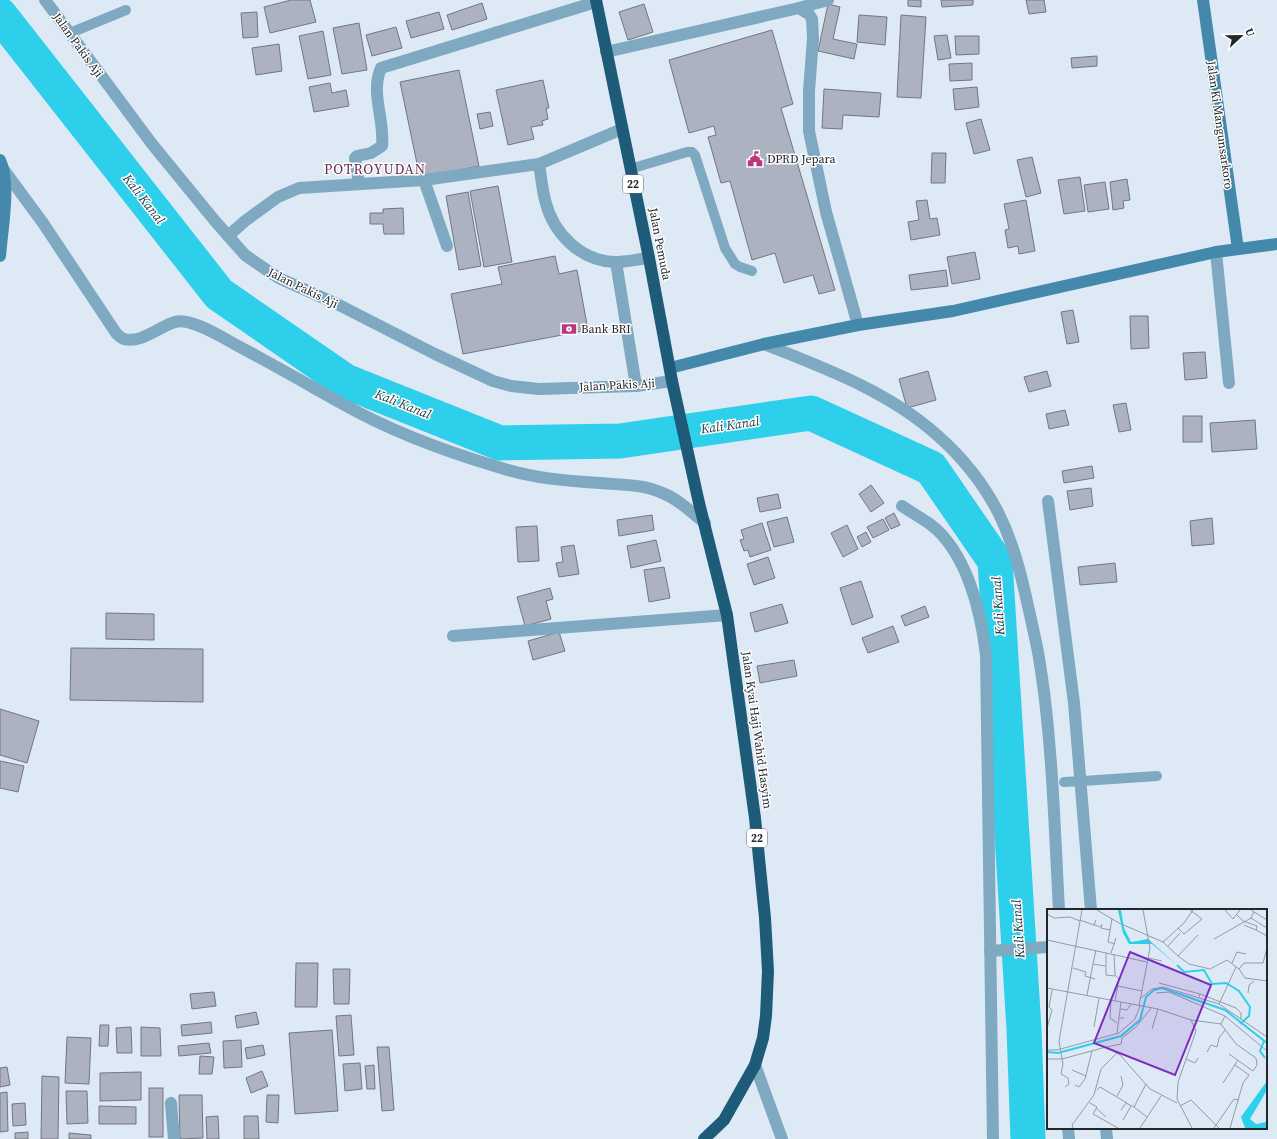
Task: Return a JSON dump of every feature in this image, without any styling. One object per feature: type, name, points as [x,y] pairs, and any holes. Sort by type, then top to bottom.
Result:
[{"type":"highway","name":"Jalan Pemuda","points":[[596,1],[649,258],[672,381],[699,502]]},
{"type":"highway","name":"Jalan Kyai Haji Wahid Hasyim","points":[[699,502],[727,615],[755,818],[765,918],[768,971],[766,1016],[755,1065],[724,1120],[704,1139]]},
{"type":"main road","name":"Jalan Ki Mangunsarkoro","points":[[1203,0],[1238,249]]},
{"type":"main road","points":[[0,256],[5,196],[2,165]]},
{"type":"main road","points":[[670,368],[764,344],[858,325],[953,311],[1216,252],[1277,244]]},
{"type":"street","name":"Jalan Pakis Aji","points":[[45,0],[152,144],[228,236],[254,262],[281,279],[339,305],[493,382],[511,386],[539,389],[636,386],[672,381]]},
{"type":"street","points":[[606,52],[828,0]]},
{"type":"street","points":[[359,184],[355,158],[357,156],[371,153],[382,146],[382,131],[377,92],[378,74],[381,68],[596,1]]},
{"type":"street","points":[[799,8],[809,14],[812,19],[813,38],[809,91],[809,131],[826,212],[858,325]]},
{"type":"street","points":[[228,236],[245,221],[278,197],[299,188],[424,180],[539,164],[622,129]]},
{"type":"street","points":[[539,164],[545,201],[555,225],[565,239],[579,251],[591,258],[616,262],[649,258]]},
{"type":"street","points":[[2,165],[43,223],[116,333],[124,339],[136,339],[174,322],[184,321],[220,336],[342,404],[395,431],[499,468],[530,476],[632,485],[649,488],[671,498],[705,523]]},
{"type":"street","points":[[424,180],[447,246]]},
{"type":"street","points":[[1216,252],[1229,383]]},
{"type":"street","points":[[616,262],[636,386]]},
{"type":"street","points":[[764,344],[825,368],[871,391],[911,414],[936,434],[970,469],[986,490],[998,512],[1010,538],[1018,565],[1036,641],[1047,718],[1059,909]]},
{"type":"street","points":[[1048,501],[1074,703],[1091,909]]},
{"type":"street","points":[[902,506],[931,525],[946,540],[968,577],[977,602],[983,626],[986,655],[993,1139]]},
{"type":"street","points":[[453,636],[727,615]]},
{"type":"street","points":[[991,951],[1047,947]]},
{"type":"street","points":[[755,1065],[782,1139]]},
{"type":"street","points":[[171,1103],[174,1139]]},
{"type":"street","points":[[1068,1129],[1069,1139]]},
{"type":"street","points":[[1106,1129],[1107,1139]]},
{"type":"lane","points":[[70,33],[126,10]]},
{"type":"lane","points":[[630,169],[687,152],[692,152],[695,154],[725,248],[735,264],[752,271]]},
{"type":"lane","points":[[1052,784],[1157,776]]},
{"type":"building","points":[[291,0],[310,0],[316,22],[270,33],[264,7]]},
{"type":"building","points":[[908,0],[921,0],[921,7],[908,6]]},
{"type":"building","points":[[941,0],[973,0],[973,5],[942,7]]},
{"type":"building","points":[[1026,0],[1044,0],[1046,12],[1029,14]]},
{"type":"building","points":[[482,3],[487,19],[452,30],[447,15]]},
{"type":"building","points":[[644,4],[653,32],[628,40],[619,12]]},
{"type":"building","points":[[828,4],[840,7],[833,39],[857,44],[854,59],[818,51]]},
{"type":"building","points":[[257,12],[258,37],[243,38],[241,13]]},
{"type":"building","points":[[439,12],[444,29],[411,38],[406,21]]},
{"type":"building","points":[[859,15],[887,17],[885,45],[857,42]]},
{"type":"building","points":[[901,15],[926,17],[921,98],[897,97]]},
{"type":"building","points":[[359,23],[367,70],[342,74],[333,28]]},
{"type":"building","points":[[396,27],[402,48],[372,56],[366,35]]},
{"type":"building","name":"DPRD Jepara","points":[[772,30],[793,104],[781,108],[835,290],[819,294],[813,275],[784,283],[775,253],[752,260],[730,181],[721,183],[708,137],[716,135],[714,126],[689,133],[669,60]]},
{"type":"building","points":[[323,31],[331,75],[308,79],[299,36]]},
{"type":"building","points":[[947,35],[951,58],[938,60],[934,36]]},
{"type":"building","points":[[955,36],[979,36],[979,54],[956,55]]},
{"type":"building","points":[[279,44],[282,71],[256,75],[252,48]]},
{"type":"building","points":[[1097,56],[1097,66],[1072,68],[1071,58]]},
{"type":"building","points":[[972,63],[972,80],[950,81],[949,64]]},
{"type":"building","points":[[459,70],[479,166],[420,178],[400,82]]},
{"type":"building","points":[[543,80],[549,108],[546,108],[548,119],[542,121],[543,125],[531,127],[534,139],[508,145],[496,90]]},
{"type":"building","points":[[330,83],[332,93],[346,90],[349,106],[314,112],[309,87]]},
{"type":"building","points":[[977,87],[979,107],[955,110],[953,89]]},
{"type":"building","points":[[824,89],[881,93],[879,117],[843,115],[842,129],[822,128]]},
{"type":"building","points":[[490,112],[493,126],[480,129],[477,114]]},
{"type":"building","points":[[981,119],[990,150],[974,154],[966,123]]},
{"type":"building","points":[[932,153],[946,153],[945,183],[931,183]]},
{"type":"building","points":[[1032,157],[1041,193],[1026,197],[1017,160]]},
{"type":"building","points":[[1080,177],[1085,211],[1064,214],[1058,180]]},
{"type":"building","points":[[1127,179],[1130,200],[1123,201],[1124,208],[1113,210],[1110,182]]},
{"type":"building","points":[[1105,182],[1109,209],[1088,212],[1084,185]]},
{"type":"building","points":[[498,186],[512,262],[484,267],[470,191]]},
{"type":"building","points":[[468,192],[481,266],[459,270],[446,196]]},
{"type":"building","points":[[927,200],[930,219],[937,218],[940,235],[911,240],[908,222],[919,220],[916,201]]},
{"type":"building","points":[[1026,200],[1035,251],[1019,254],[1018,246],[1008,248],[1005,230],[1009,229],[1004,204]]},
{"type":"building","points":[[403,208],[404,234],[384,234],[383,224],[370,224],[370,213],[383,213],[383,209]]},
{"type":"building","points":[[975,252],[980,279],[952,284],[947,257]]},
{"type":"building","points":[[555,256],[559,274],[577,270],[588,330],[463,354],[451,294],[502,284],[498,267]]},
{"type":"building","points":[[946,270],[948,286],[911,290],[909,275]]},
{"type":"building","points":[[1073,310],[1079,342],[1067,344],[1061,312]]},
{"type":"building","points":[[1130,316],[1148,316],[1149,348],[1131,349]]},
{"type":"building","points":[[1205,352],[1207,378],[1185,380],[1183,353]]},
{"type":"building","points":[[928,371],[936,400],[907,408],[899,379]]},
{"type":"building","points":[[1047,371],[1051,386],[1029,392],[1024,377]]},
{"type":"building","points":[[1126,403],[1131,430],[1119,432],[1113,405]]},
{"type":"building","points":[[1065,410],[1069,425],[1049,429],[1046,414]]},
{"type":"building","points":[[1183,416],[1202,416],[1202,442],[1183,442]]},
{"type":"building","points":[[1255,420],[1257,449],[1212,452],[1210,423]]},
{"type":"building","points":[[1092,466],[1094,478],[1064,483],[1062,471]]},
{"type":"building","points":[[871,485],[884,503],[871,512],[859,494]]},
{"type":"building","points":[[1091,488],[1093,506],[1070,510],[1067,491]]},
{"type":"building","points":[[778,494],[781,508],[760,512],[757,498]]},
{"type":"building","points":[[894,513],[900,525],[891,529],[885,518]]},
{"type":"building","points":[[652,515],[654,530],[619,536],[617,520]]},
{"type":"building","points":[[787,517],[794,542],[774,547],[767,522]]},
{"type":"building","points":[[1212,518],[1214,544],[1192,546],[1190,521]]},
{"type":"building","points":[[883,519],[889,530],[873,538],[867,527]]},
{"type":"building","points":[[762,523],[771,550],[750,557],[748,550],[744,551],[740,540],[744,539],[741,530]]},
{"type":"building","points":[[847,525],[858,549],[843,557],[831,533]]},
{"type":"building","points":[[537,526],[539,561],[518,562],[516,527]]},
{"type":"building","points":[[866,532],[871,542],[862,547],[857,537]]},
{"type":"building","points":[[656,540],[661,561],[631,568],[627,546]]},
{"type":"building","points":[[574,545],[579,574],[559,577],[556,563],[563,562],[561,547]]},
{"type":"building","points":[[768,557],[775,578],[754,585],[747,564]]},
{"type":"building","points":[[1115,563],[1117,582],[1080,585],[1078,567]]},
{"type":"building","points":[[664,567],[670,598],[649,602],[644,570]]},
{"type":"building","points":[[861,581],[873,617],[852,625],[840,588]]},
{"type":"building","points":[[550,588],[553,599],[546,601],[551,619],[525,626],[517,597]]},
{"type":"building","points":[[782,604],[788,623],[755,632],[750,613]]},
{"type":"building","points":[[925,606],[929,617],[905,626],[901,616]]},
{"type":"building","points":[[106,613],[154,614],[154,640],[106,639]]},
{"type":"building","points":[[893,626],[899,642],[868,653],[862,638]]},
{"type":"building","points":[[559,632],[565,651],[533,660],[528,641]]},
{"type":"building","points":[[71,648],[203,649],[203,702],[70,700]]},
{"type":"building","points":[[794,660],[797,676],[760,683],[757,666]]},
{"type":"building","points":[[0,709],[39,721],[27,763],[0,755]]},
{"type":"building","points":[[0,761],[24,766],[18,792],[0,788]]},
{"type":"building","points":[[296,963],[318,963],[317,1007],[295,1007]]},
{"type":"building","points":[[333,969],[350,969],[349,1004],[334,1004]]},
{"type":"building","points":[[214,992],[216,1006],[192,1009],[190,994]]},
{"type":"building","points":[[256,1012],[259,1024],[237,1028],[235,1016]]},
{"type":"building","points":[[351,1015],[354,1055],[339,1056],[336,1016]]},
{"type":"building","points":[[211,1022],[212,1033],[182,1036],[181,1025]]},
{"type":"building","points":[[100,1025],[109,1025],[108,1046],[99,1046]]},
{"type":"building","points":[[131,1027],[132,1053],[117,1053],[116,1028]]},
{"type":"building","points":[[141,1027],[160,1028],[161,1056],[141,1056]]},
{"type":"building","points":[[332,1030],[338,1111],[295,1114],[289,1033]]},
{"type":"building","points":[[67,1037],[91,1038],[89,1084],[65,1083]]},
{"type":"building","points":[[241,1040],[242,1067],[224,1068],[223,1041]]},
{"type":"building","points":[[209,1043],[211,1053],[179,1056],[178,1046]]},
{"type":"building","points":[[263,1045],[265,1055],[247,1059],[245,1048]]},
{"type":"building","points":[[377,1047],[389,1047],[394,1110],[382,1111]]},
{"type":"building","points":[[200,1056],[214,1057],[212,1074],[199,1074]]},
{"type":"building","points":[[360,1063],[362,1089],[345,1091],[343,1064]]},
{"type":"building","points":[[374,1065],[375,1089],[367,1089],[365,1066]]},
{"type":"building","points":[[7,1067],[10,1085],[0,1087],[0,1068]]},
{"type":"building","points":[[262,1071],[268,1086],[251,1093],[246,1078]]},
{"type":"building","points":[[141,1072],[141,1100],[100,1101],[100,1073]]},
{"type":"building","points":[[42,1076],[59,1077],[58,1139],[41,1139]]},
{"type":"building","points":[[149,1088],[163,1088],[163,1137],[149,1137]]},
{"type":"building","points":[[66,1091],[87,1091],[88,1123],[67,1124]]},
{"type":"building","points":[[7,1092],[8,1131],[0,1132],[0,1093]]},
{"type":"building","points":[[179,1095],[202,1095],[203,1138],[180,1139]]},
{"type":"building","points":[[267,1095],[279,1095],[278,1123],[266,1122]]},
{"type":"building","points":[[25,1103],[26,1125],[13,1126],[12,1104]]},
{"type":"building","points":[[99,1106],[136,1107],[136,1124],[99,1124]]},
{"type":"building","points":[[218,1116],[219,1139],[207,1139],[206,1117]]},
{"type":"building","points":[[244,1116],[258,1116],[259,1139],[244,1139]]},
{"type":"building","points":[[28,1132],[28,1139],[15,1139],[15,1133]]},
{"type":"building","points":[[69,1133],[91,1135],[91,1139],[69,1139]]},
{"type":"waterway","name":"Kali Kanal","points":[[0,15],[219,294],[345,381],[500,443],[620,441],[811,413],[931,468],[995,561],[1024,1029],[1028,1139]]},
{"type":"place","name":"DPRD Jepara","points":[[755,159]]},
{"type":"place","name":"Bank BRI","points":[[569,329]]},
{"type":"district","name":"POTROYUDAN","points":[[375,169]]}]
